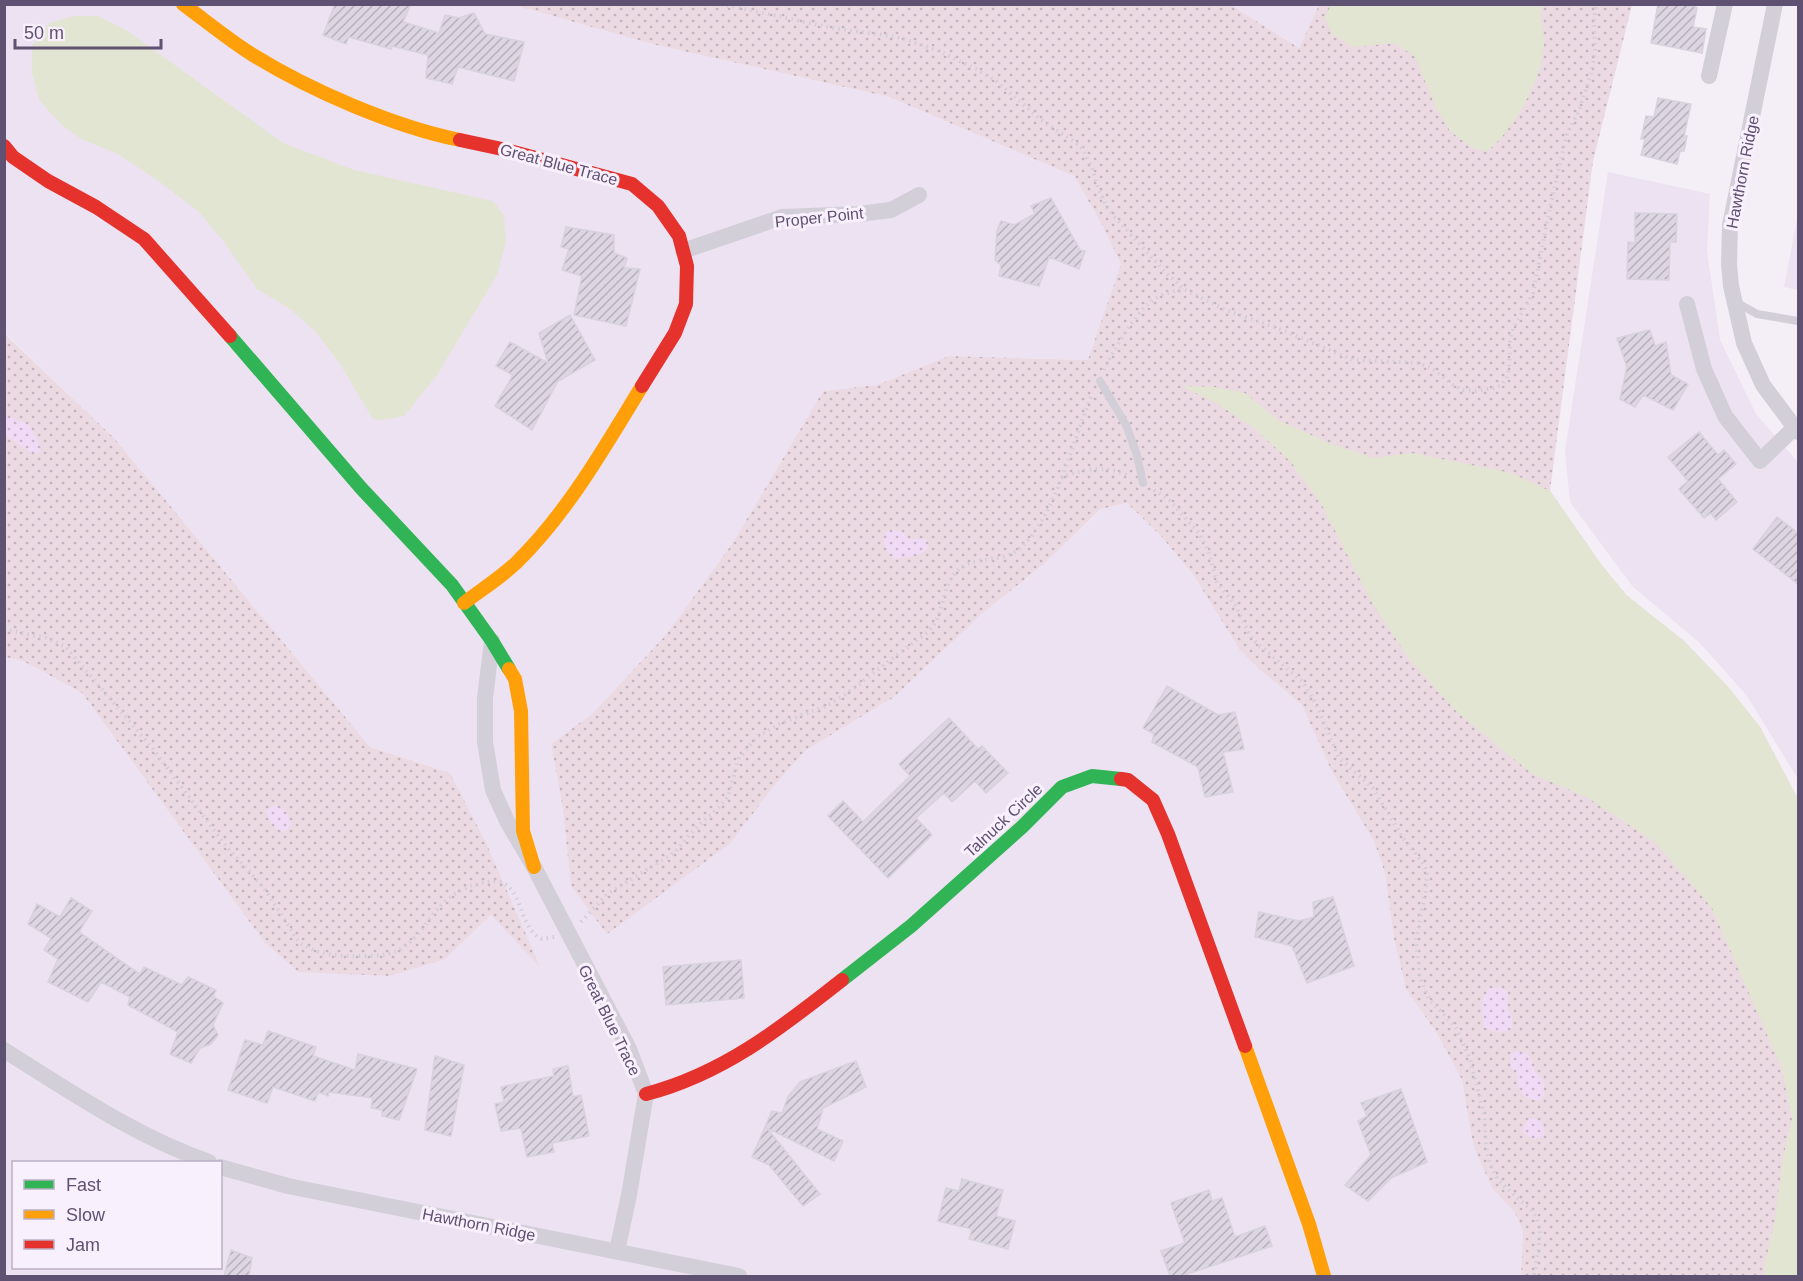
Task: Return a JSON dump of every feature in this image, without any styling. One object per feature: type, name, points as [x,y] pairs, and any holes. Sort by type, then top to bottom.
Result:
[{"type":"street","name":"Great Blue Trace","points":[[183,4],[253,55],[312,87],[382,116],[440,136],[502,149],[632,184],[658,206],[679,236],[687,266],[686,304],[675,333],[573,496],[547,530],[514,565],[464,603]]},
{"type":"street","points":[[1709,76],[1725,4]]},
{"type":"street","name":"Hawthorn Ridge","points":[[1773,5],[1730,225],[1729,264],[1734,300],[1744,343],[1763,385],[1796,430]]},
{"type":"street","name":"Great Blue Trace","points":[[4,146],[14,157],[48,181],[96,207],[144,239],[186,283],[361,488],[452,585],[492,641],[515,679],[521,711],[523,831],[534,867]]},
{"type":"street","name":"Proper Point","points":[[683,251],[782,217],[858,214],[891,210],[919,195]]},
{"type":"street","points":[[1687,304],[1704,369],[1725,416],[1760,461],[1772,447],[1796,430]]},
{"type":"street","name":"Great Blue Trace","points":[[492,641],[485,698],[485,742],[493,790],[507,821],[534,867],[628,1049],[646,1094],[617,1251]]},
{"type":"street","name":"Talnuck Circle","points":[[646,1094],[673,1087],[718,1067],[770,1036],[911,926],[1022,827],[1062,787],[1092,776],[1128,780],[1153,800],[1168,834],[1309,1224],[1324,1276]]},
{"type":"street","points":[[4,1050],[125,1125],[207,1161]]},
{"type":"street","name":"Hawthorn Ridge","points":[[222,1168],[288,1186],[739,1276]]},
{"type":"lane","points":[[1734,300],[1757,314],[1798,321]]},
{"type":"lane","points":[[1100,381],[1126,424],[1137,455],[1143,483]]},
{"type":"path","points":[[721,4],[833,28],[897,38],[924,45],[954,57],[996,81],[1034,114],[1081,146],[1109,211],[1167,274],[1185,290],[1228,311],[1280,329],[1353,360],[1417,363],[1430,367],[1453,385],[1470,391],[1485,390],[1501,385],[1506,380],[1513,329],[1536,283],[1567,134],[1579,111],[1592,70],[1595,51],[1596,4]]},
{"type":"path","points":[[4,629],[46,638],[66,647],[153,748],[226,846],[264,888],[299,942],[307,948],[337,955],[358,956],[399,950],[408,943],[443,902],[465,888],[480,882],[498,882],[508,887],[513,892],[532,933],[546,940],[580,923],[607,894],[674,853],[728,797],[739,758],[757,737],[781,723],[826,706],[842,697],[932,628],[941,610],[949,581],[962,567],[981,560],[1002,557],[1018,550],[1042,520],[1061,478],[1081,421],[1115,350],[1149,303],[1169,293],[1185,290]]},
{"type":"path","points":[[1061,478],[1079,471],[1102,469],[1119,472],[1143,483],[1170,501],[1199,533],[1208,550],[1216,582],[1235,605],[1252,639],[1303,682],[1316,704],[1340,758],[1373,788],[1403,838],[1424,864],[1427,875],[1426,889],[1416,940],[1420,978],[1429,999],[1455,1026],[1470,1059],[1484,1113],[1490,1164],[1498,1180],[1532,1210],[1537,1220],[1540,1230],[1534,1276]]},
{"type":"shaded area","points":[[5,5],[514,5],[652,44],[889,97],[1074,176],[1121,264],[1089,360],[949,356],[877,385],[823,391],[732,544],[665,636],[592,714],[551,744],[562,803],[571,886],[607,933],[730,844],[773,787],[806,750],[894,697],[983,613],[1045,563],[1102,509],[1127,503],[1161,536],[1194,576],[1239,649],[1302,705],[1332,772],[1374,841],[1385,873],[1394,939],[1406,989],[1436,1032],[1462,1080],[1473,1145],[1492,1188],[1515,1213],[1523,1233],[1521,1276],[5,1276],[4,657],[23,661],[82,693],[265,943],[298,972],[445,959],[491,915],[539,965],[450,773],[370,747],[114,438],[5,333]]},
{"type":"shaded area","points":[[514,5],[1231,5],[1299,48],[1319,5],[1632,5],[1593,161],[1550,491],[1601,564],[1626,595],[1684,641],[1729,688],[1760,727],[1798,799],[1798,1276],[1521,1276],[1523,1232],[1515,1213],[1492,1188],[1473,1145],[1462,1080],[1436,1032],[1406,989],[1394,939],[1385,873],[1374,841],[1332,772],[1302,705],[1239,649],[1194,576],[1161,536],[1127,503],[1101,509],[1045,563],[983,613],[894,697],[806,750],[773,787],[730,844],[607,934],[571,886],[562,803],[551,744],[592,714],[665,636],[732,544],[823,391],[877,385],[949,356],[1088,360],[1121,264],[1074,176],[889,97],[652,44]]},
{"type":"shaded area","points":[[1231,5],[1319,5],[1299,48]]},
{"type":"shaded area","points":[[1331,5],[1542,5],[1544,45],[1538,74],[1516,118],[1496,143],[1486,152],[1471,147],[1450,131],[1437,110],[1415,57],[1395,43],[1353,47],[1332,34],[1325,17]]},
{"type":"shaded area","points":[[74,16],[98,16],[126,30],[283,143],[354,170],[493,201],[504,216],[506,242],[497,275],[437,375],[404,416],[382,420],[373,419],[340,364],[315,331],[289,308],[257,289],[224,242],[199,212],[118,154],[81,139],[61,124],[39,100],[32,72],[32,46],[49,23]]},
{"type":"shaded area","points":[[1608,172],[1710,194],[1707,251],[1720,340],[1756,414],[1798,462],[1798,779],[1747,696],[1700,643],[1633,587],[1570,502],[1565,451]]},
{"type":"shaded area","points":[[1798,214],[1798,290],[1784,287]]},
{"type":"shaded area","points":[[4,333],[114,438],[370,747],[450,773],[487,845],[540,967],[491,915],[445,959],[390,976],[298,972],[265,943],[82,693],[23,661],[5,657]]},
{"type":"shaded area","points":[[1182,386],[1214,387],[1245,393],[1278,420],[1331,444],[1374,458],[1412,453],[1511,473],[1550,491],[1601,564],[1626,595],[1684,641],[1729,688],[1760,727],[1798,799],[1798,1276],[1765,1276],[1764,1268],[1775,1220],[1782,1162],[1792,1119],[1782,1069],[1712,908],[1655,842],[1588,798],[1531,773],[1458,713],[1410,660],[1372,603],[1323,507],[1291,462],[1254,428],[1216,403]]},
{"type":"sand","points":[[4,414],[30,425],[40,446],[40,452],[34,454],[5,435]]},
{"type":"sand","points":[[896,530],[905,534],[908,539],[926,539],[928,545],[926,550],[918,555],[894,559],[887,550],[884,540],[886,532]]},
{"type":"sand","points":[[274,805],[284,810],[289,818],[291,825],[283,832],[274,826],[266,811]]},
{"type":"sand","points":[[1499,987],[1508,992],[1507,1009],[1512,1017],[1512,1027],[1508,1031],[1497,1032],[1484,1028],[1482,1007],[1486,992]]},
{"type":"sand","points":[[1517,1051],[1527,1053],[1534,1071],[1543,1082],[1544,1095],[1539,1101],[1527,1098],[1521,1093],[1517,1074],[1510,1062],[1511,1053]]},
{"type":"sand","points":[[1528,1118],[1540,1120],[1544,1129],[1543,1136],[1534,1140],[1524,1133],[1523,1129]]},
{"type":"building","points":[[335,4],[411,4],[403,22],[439,33],[445,15],[459,18],[474,13],[485,34],[524,42],[514,81],[458,67],[452,84],[426,78],[428,55],[392,46],[391,49],[349,37],[346,44],[323,35]]},
{"type":"building","points":[[1658,4],[1689,4],[1697,8],[1693,27],[1706,29],[1702,53],[1651,43]]},
{"type":"building","points":[[1658,98],[1691,104],[1684,136],[1687,136],[1684,151],[1680,151],[1677,164],[1641,155],[1645,139],[1641,139],[1646,116],[1654,117]]},
{"type":"building","points":[[1051,198],[1080,250],[1085,251],[1079,269],[1049,257],[1039,286],[999,276],[1001,265],[995,260],[997,231],[1001,221],[1014,225],[1035,214],[1031,206]]},
{"type":"building","points":[[1635,213],[1677,214],[1676,242],[1670,242],[1669,280],[1627,279],[1628,242],[1635,243]]},
{"type":"building","points":[[566,227],[614,235],[614,253],[627,258],[624,268],[640,269],[626,326],[574,315],[582,276],[562,270],[569,249],[561,247]]},
{"type":"building","points":[[570,315],[595,360],[558,381],[532,430],[495,406],[513,375],[496,366],[510,342],[548,363],[539,333]]},
{"type":"building","points":[[1650,330],[1655,346],[1666,342],[1671,375],[1688,384],[1673,410],[1643,395],[1635,407],[1620,399],[1627,367],[1617,338]]},
{"type":"building","points":[[1699,432],[1718,455],[1724,450],[1736,464],[1718,479],[1737,502],[1716,520],[1711,513],[1704,518],[1679,489],[1688,481],[1668,457]]},
{"type":"building","points":[[1777,517],[1798,533],[1798,584],[1753,549]]},
{"type":"building","points":[[1167,686],[1218,715],[1235,712],[1244,749],[1223,752],[1233,792],[1205,797],[1198,767],[1152,742],[1154,734],[1143,728]]},
{"type":"building","points":[[949,718],[978,749],[982,746],[1008,773],[986,793],[975,781],[952,802],[944,793],[916,818],[932,835],[888,878],[828,816],[843,801],[863,822],[910,776],[899,764]]},
{"type":"building","points":[[1333,897],[1354,966],[1307,983],[1292,946],[1255,937],[1259,912],[1299,921],[1314,917],[1313,902]]},
{"type":"building","points":[[71,898],[92,911],[79,932],[140,974],[144,967],[182,985],[188,977],[216,990],[213,996],[223,1003],[213,1025],[218,1035],[211,1044],[200,1048],[191,1063],[170,1054],[178,1032],[128,1005],[130,997],[101,982],[88,1002],[48,982],[58,959],[44,950],[51,938],[28,924],[37,904],[60,917]]},
{"type":"building","points":[[741,960],[744,998],[666,1005],[663,967]]},
{"type":"building","points":[[268,1031],[316,1047],[313,1056],[355,1070],[358,1054],[417,1069],[399,1120],[382,1116],[382,1110],[371,1108],[373,1098],[329,1092],[328,1096],[318,1092],[315,1101],[273,1087],[267,1103],[228,1090],[245,1040],[263,1045]]},
{"type":"building","points":[[435,1056],[464,1065],[451,1136],[425,1130]]},
{"type":"building","points":[[856,1061],[866,1087],[823,1108],[817,1129],[843,1141],[834,1161],[767,1128],[820,1194],[803,1206],[769,1165],[752,1157],[772,1111],[782,1113],[788,1097],[800,1082]]},
{"type":"building","points":[[568,1066],[573,1097],[581,1095],[589,1136],[552,1143],[554,1152],[527,1157],[521,1128],[501,1131],[495,1104],[504,1102],[501,1087],[554,1076],[553,1069]]},
{"type":"building","points":[[1401,1089],[1427,1162],[1391,1178],[1368,1201],[1345,1185],[1371,1155],[1358,1121],[1367,1116],[1361,1103]]},
{"type":"building","points":[[962,1179],[1003,1190],[996,1216],[1015,1221],[1008,1249],[969,1239],[972,1229],[938,1221],[946,1188],[959,1191]]},
{"type":"building","points":[[1209,1190],[1212,1201],[1222,1198],[1235,1237],[1265,1226],[1272,1246],[1181,1276],[1170,1276],[1161,1251],[1185,1243],[1171,1203]]},
{"type":"building","points":[[231,1250],[252,1258],[249,1276],[224,1276]]},
{"type":"traffic: fast","points":[[230,336],[361,488],[452,585],[509,669]]},
{"type":"traffic: fast","points":[[842,980],[911,926],[1022,827],[1062,787],[1092,776],[1121,779]]},
{"type":"traffic: slow","points":[[183,4],[244,49],[326,94],[381,117],[460,140]]},
{"type":"traffic: slow","points":[[464,603],[516,563],[552,523],[584,479],[642,386]]},
{"type":"traffic: slow","points":[[509,669],[515,679],[521,711],[523,831],[534,867]]},
{"type":"traffic: slow","points":[[1245,1046],[1309,1224],[1324,1276]]},
{"type":"traffic: jam","points":[[460,140],[632,184],[658,206],[679,236],[687,266],[686,304],[675,333],[642,386]]},
{"type":"traffic: jam","points":[[4,146],[13,157],[48,181],[96,207],[144,239],[230,336]]},
{"type":"traffic: jam","points":[[1121,779],[1128,780],[1153,800],[1168,834],[1245,1046]]},
{"type":"traffic: jam","points":[[646,1094],[674,1085],[726,1062],[773,1032],[842,980]]}]
